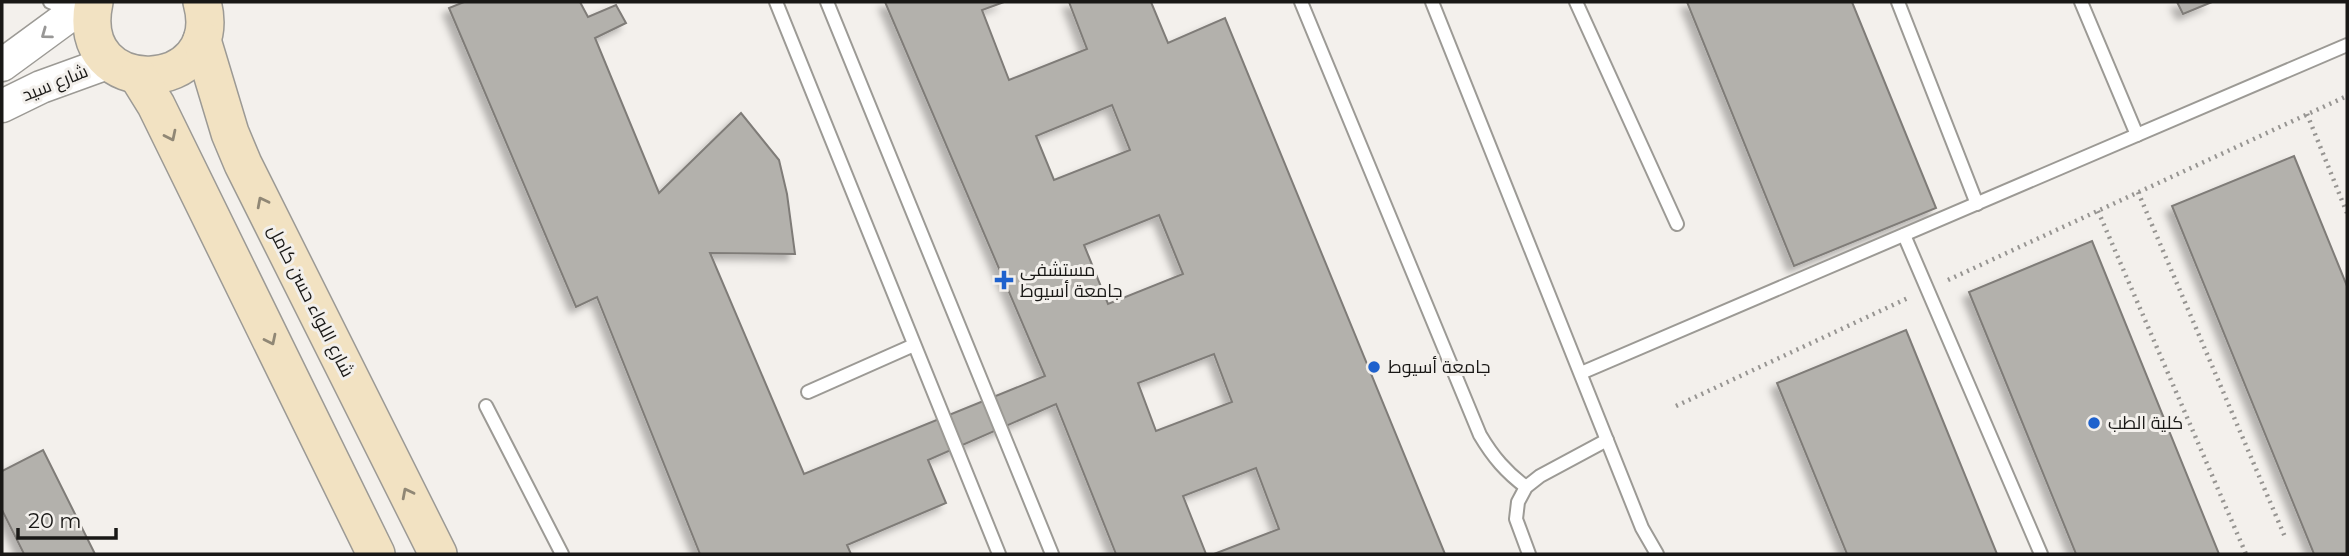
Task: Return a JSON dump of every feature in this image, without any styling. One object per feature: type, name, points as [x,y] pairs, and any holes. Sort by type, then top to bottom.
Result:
[{"type":"main road","name":"شارع اللواء حسن كامل","points":[[203,3],[205,22],[202,40],[226,122],[243,164],[438,554]]},
{"type":"main road","points":[[77,5],[91,13],[99,48],[124,69],[156,105],[376,554]]},
{"type":"main road","points":[[124,69],[164,75],[177,69],[196,51],[202,40]]},
{"type":"street","points":[[2,65],[77,5]]},
{"type":"street","name":"شارع سيد","points":[[2,106],[41,87],[124,69]]},
{"type":"lane","points":[[776,2],[999,554]]},
{"type":"lane","points":[[827,2],[1052,554]]},
{"type":"lane","points":[[1301,2],[1480,435],[1493,457],[1508,474],[1527,486]]},
{"type":"lane","points":[[1432,2],[1642,527],[1657,554]]},
{"type":"lane","points":[[1576,2],[1677,224]]},
{"type":"lane","points":[[1898,2],[1977,204]]},
{"type":"lane","points":[[2081,2],[2137,135]]},
{"type":"lane","points":[[1581,373],[2347,45]]},
{"type":"lane","points":[[1904,235],[2040,554]]},
{"type":"lane","points":[[808,392],[914,345]]},
{"type":"lane","points":[[486,406],[562,554]]},
{"type":"lane","points":[[1529,554],[1516,519],[1518,502],[1527,486],[1607,440]]},
{"type":"path","points":[[1676,406],[2347,96]]},
{"type":"path","points":[[2308,114],[2347,213]]},
{"type":"path","points":[[2138,192],[2285,537]]},
{"type":"path","points":[[2098,211],[2246,554]]},
{"type":"building","points":[[464,2],[580,2],[588,17],[616,5],[626,23],[595,38],[659,193],[741,113],[779,160],[787,194],[795,254],[710,253],[804,474],[1045,376],[885,2],[1004,2],[982,10],[1009,80],[1087,49],[1069,2],[1151,2],[1168,43],[1225,18],[1445,554],[1214,554],[1279,529],[1256,468],[1183,496],[1206,554],[1116,554],[1056,404],[928,460],[946,503],[847,545],[851,554],[700,554],[597,297],[576,307],[449,8]],"holes":[[[1112,105],[1130,150],[1054,180],[1036,136]],[[1159,215],[1183,274],[1108,304],[1084,245]],[[1214,354],[1232,402],[1156,431],[1138,383]]]},
{"type":"building","points":[[1687,2],[1852,2],[1936,208],[1794,266]]},
{"type":"building","points":[[2177,2],[2212,2],[2183,14]]},
{"type":"building","points":[[2294,156],[2347,286],[2347,554],[2314,554],[2172,206]]},
{"type":"building","name":"كلية الطب","points":[[2092,241],[2219,554],[2076,554],[1969,292]]},
{"type":"building","points":[[1906,330],[1997,554],[1847,554],[1777,383]]},
{"type":"building","points":[[43,450],[95,554],[24,554],[2,510],[2,471]]},
{"type":"place","name":"مستشفی جامعة أسيوط","points":[[1004,280]]},
{"type":"place","name":"جامعة أسيوط","points":[[1374,367]]},
{"type":"place","name":"كلية الطب","points":[[2094,423]]}]
